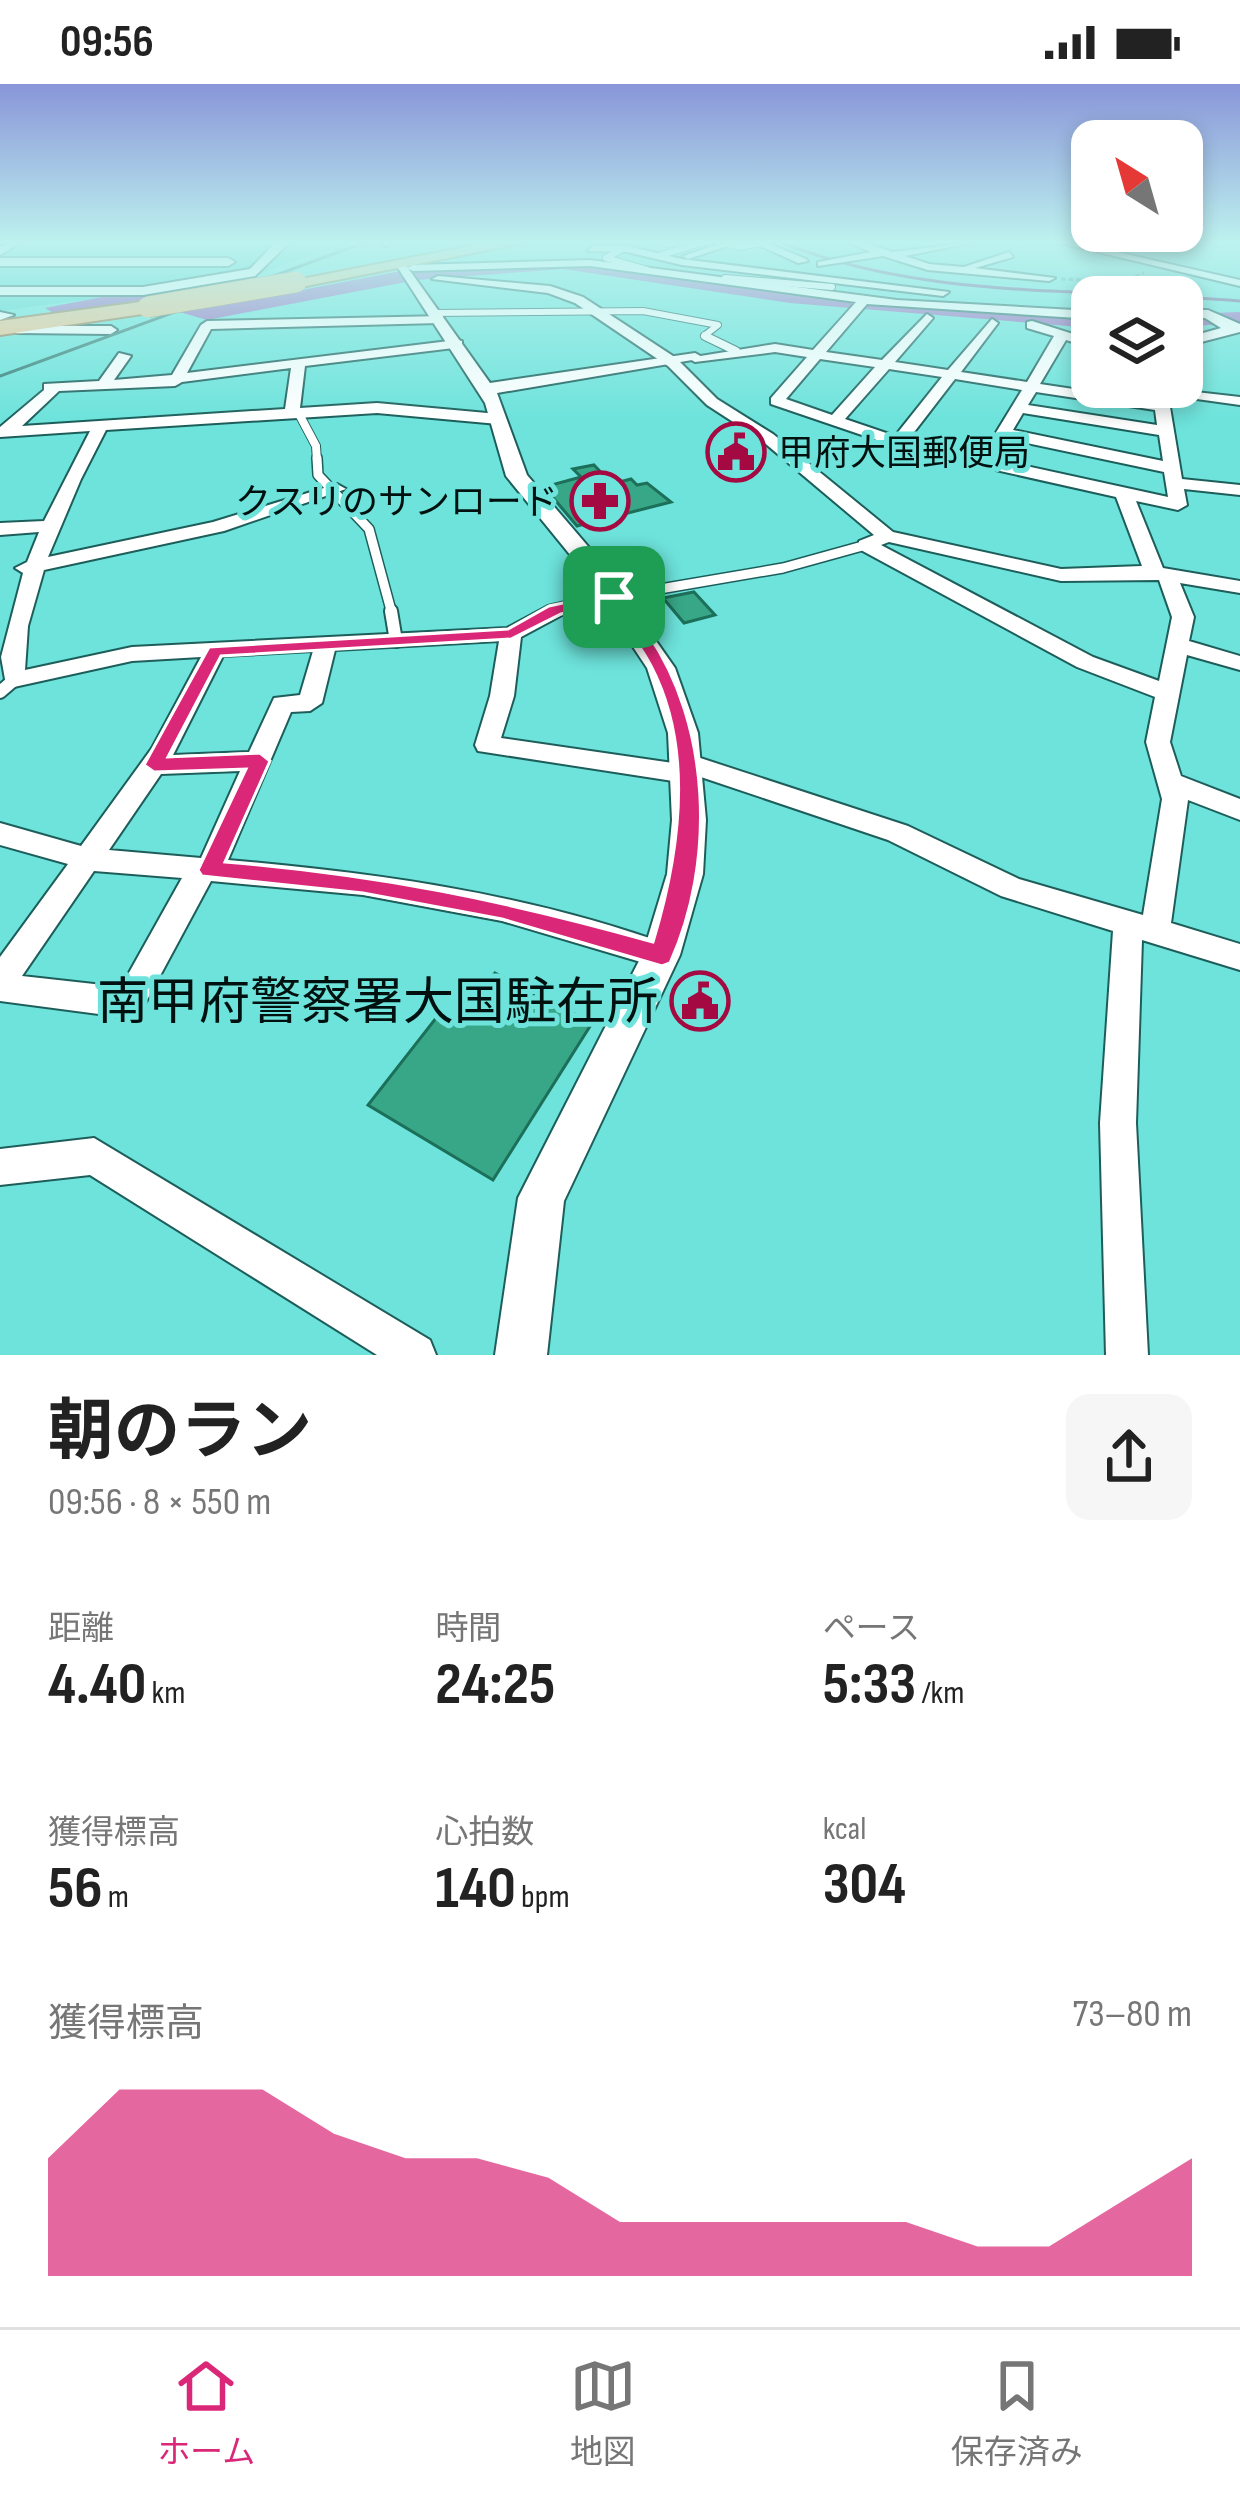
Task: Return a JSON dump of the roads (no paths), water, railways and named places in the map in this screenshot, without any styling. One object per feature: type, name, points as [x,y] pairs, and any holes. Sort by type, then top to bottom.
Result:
[{"type":"highway","points":[[7,324],[168,301]]},
{"type":"street","points":[[7,324],[44,301]]},
{"type":"street","points":[[427,301],[492,404],[517,476],[614,597],[662,668],[683,734],[685,874],[662,955],[542,1198],[521,1355]]},
{"type":"street","points":[[574,301],[670,362],[712,402],[766,436],[877,541],[1085,662],[1167,693]]},
{"type":"street","points":[[826,301],[1071,336]]},
{"type":"street","points":[[844,301],[862,306],[1071,315]]},
{"type":"street","points":[[862,306],[776,401],[898,443],[1178,505],[1162,408]]},
{"type":"street","points":[[1203,314],[1231,327]]},
{"type":"street","points":[[834,422],[927,318]]},
{"type":"street","points":[[898,443],[992,322]]},
{"type":"street","points":[[7,324],[111,330]]},
{"type":"street","points":[[175,382],[206,325],[443,325]]},
{"type":"street","points":[[3,432],[52,387],[217,378],[298,365],[443,325]]},
{"type":"street","points":[[985,464],[1064,333]]},
{"type":"street","points":[[3,432],[208,418],[220,422],[376,407],[492,404],[670,362],[775,348],[1071,388]]},
{"type":"street","points":[[102,387],[124,356]]},
{"type":"street","points":[[296,414],[298,365]]},
{"type":"street","points":[[208,418],[217,378]]},
{"type":"street","points":[[1203,398],[1240,401]]},
{"type":"street","points":[[1018,408],[1164,431]]},
{"type":"street","points":[[100,427],[60,486],[26,568],[5,656],[7,686],[132,654],[511,634],[555,610],[614,597]]},
{"type":"street","points":[[1003,433],[1240,490]]},
{"type":"street","points":[[26,568],[217,527],[337,489]]},
{"type":"street","points":[[1124,494],[1183,617],[1158,742],[1175,799],[1142,928],[1118,1123],[1127,1355]]},
{"type":"street","points":[[0,529],[43,526]]},
{"type":"street","points":[[877,541],[1061,575],[1160,573],[1240,587]]},
{"type":"street","points":[[511,634],[502,696],[487,745],[686,768],[831,808],[898,833],[1011,888],[1240,957]]},
{"type":"street","points":[[1177,645],[1240,663]]},
{"type":"street","points":[[215,651],[154,765],[0,984],[130,1003],[206,869],[283,704],[310,703],[325,646]]},
{"type":"street","points":[[154,765],[260,761]]},
{"type":"street","points":[[1170,782],[1240,810]]},
{"type":"street","points":[[0,834],[88,859],[363,883],[502,909],[662,955]]},
{"type":"street","points":[[0,1167],[94,1156],[415,1355]]},
{"type":"lane","points":[[443,325],[643,311],[718,325],[704,336],[736,351]]},
{"type":"lane","points":[[296,414],[316,446],[318,475],[355,503],[379,550],[396,641]]},
{"type":"lane","points":[[614,597],[783,568],[877,541]]},
{"type":"waterway","points":[[55,308],[100,301]]},
{"type":"waterway","points":[[164,301],[207,314],[273,301]]},
{"type":"waterway","points":[[842,301],[1071,320]]},
{"type":"waterway","points":[[1203,319],[1240,318]]},
{"type":"railway","points":[[0,376],[204,301]]},
{"type":"place","name":"甲府大国郵便局","points":[[736,452]]},
{"type":"place","name":"クスリのサンロード","points":[[600,501]]},
{"type":"place","name":"南甲府警察署大国駐在所","points":[[700,1001]]}]
